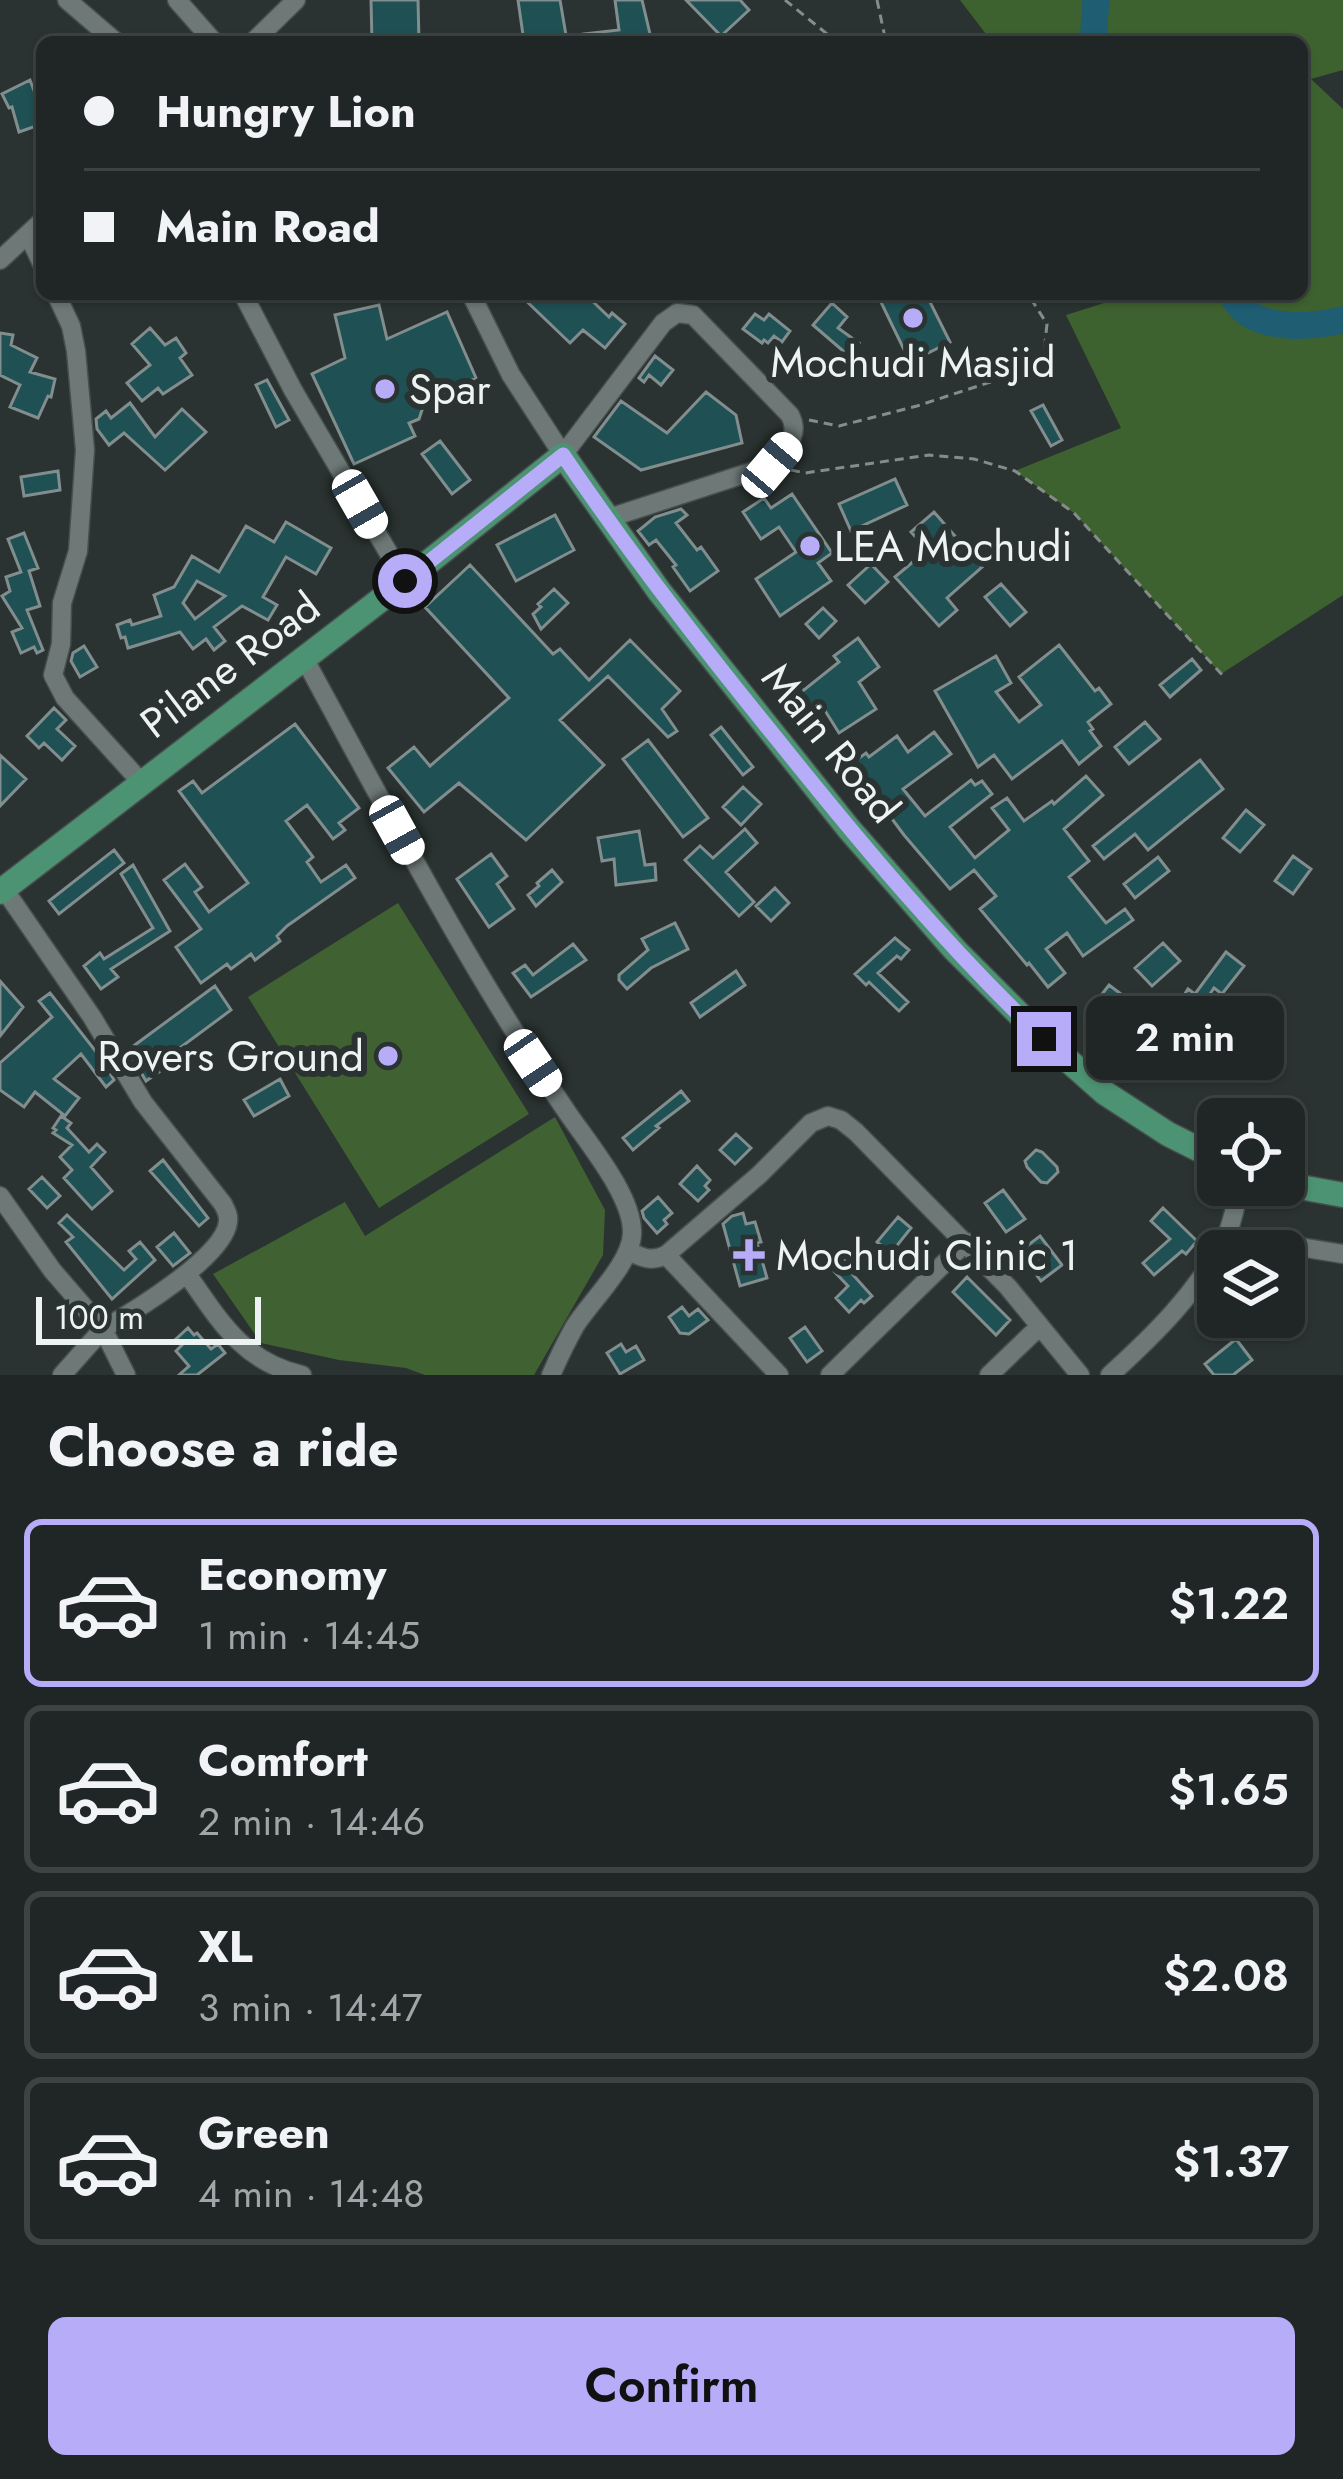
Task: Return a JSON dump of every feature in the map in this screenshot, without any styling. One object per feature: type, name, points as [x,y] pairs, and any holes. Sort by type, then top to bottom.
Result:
[{"type":"main road","name":"Pilane Road","points":[[2,891],[563,455]]},
{"type":"main road","name":"Main Road","points":[[563,455],[659,591],[849,829],[955,950],[1105,1093],[1197,1148]]},
{"type":"main road","points":[[1305,1188],[1343,1195]]},
{"type":"street","points":[[67,0],[109,36]]},
{"type":"street","points":[[177,0],[209,36]]},
{"type":"street","points":[[259,36],[296,0]]},
{"type":"street","points":[[0,260],[35,228]]},
{"type":"street","points":[[59,300],[76,351],[85,450],[78,551],[62,603],[62,644],[53,675],[65,698],[141,782]]},
{"type":"street","points":[[246,300],[405,581]]},
{"type":"street","name":"Main Road","points":[[474,300],[511,375],[563,455]]},
{"type":"street","points":[[563,455],[663,323],[677,313],[693,315],[790,415],[795,433],[772,465],[606,519]]},
{"type":"street","points":[[304,658],[450,925],[533,1063],[622,1197],[631,1220],[628,1251],[576,1325],[551,1375]]},
{"type":"street","points":[[2,891],[92,1017],[143,1102],[228,1214],[228,1226],[218,1242],[187,1274],[103,1329],[62,1375]]},
{"type":"street","points":[[628,1251],[644,1259],[666,1255],[811,1124],[828,1115],[856,1132],[966,1242],[1080,1375]]},
{"type":"street","points":[[0,1196],[52,1270],[103,1329],[125,1375]]},
{"type":"street","points":[[830,1375],[966,1242]]},
{"type":"street","points":[[1305,1248],[1343,1254]]},
{"type":"street","points":[[666,1255],[779,1375]]},
{"type":"street","points":[[187,1274],[251,1354],[302,1375]]},
{"type":"street","points":[[1110,1375],[1162,1328],[1197,1283]]},
{"type":"street","points":[[989,1375],[1039,1327]]},
{"type":"path","points":[[785,0],[830,36]]},
{"type":"path","points":[[877,0],[884,36]]},
{"type":"path","points":[[790,415],[838,426],[1018,373],[1044,352],[1047,324],[1032,300]]},
{"type":"path","points":[[772,465],[805,473],[929,455],[974,459],[1015,471],[1074,513],[1225,679]]},
{"type":"green space","points":[[960,0],[1343,0],[1343,70],[1311,79],[1343,109],[1343,595],[1221,674],[1074,513],[1015,471],[1121,428],[1066,315],[1114,300],[1308,300],[1308,36],[987,36]]},
{"type":"green space","name":"Rovers Ground","points":[[398,903],[529,1114],[379,1208],[248,997]]},
{"type":"green space","points":[[555,1117],[605,1210],[603,1255],[534,1375],[425,1375],[261,1343],[213,1274],[345,1202],[365,1236]]},
{"type":"building","points":[[371,0],[418,0],[419,36],[372,36]]},
{"type":"building","points":[[518,0],[560,0],[566,36],[523,36]]},
{"type":"building","points":[[615,0],[642,0],[650,34],[583,36],[619,30]]},
{"type":"building","points":[[686,0],[740,0],[749,10],[721,36]]},
{"type":"building","points":[[30,80],[36,96],[36,126],[19,132],[12,107],[2,94]]},
{"type":"building","points":[[525,300],[591,300],[625,324],[605,348],[583,330],[570,343]]},
{"type":"building","name":"Mochudi Masjid","points":[[880,300],[929,300],[950,342],[910,362]]},
{"type":"building","points":[[832,303],[847,317],[838,328],[859,343],[849,356],[813,325]]},
{"type":"building","name":"Spar","points":[[379,305],[387,339],[447,312],[476,378],[425,401],[419,419],[409,423],[415,436],[354,464],[312,374],[345,358],[335,315]]},
{"type":"building","points":[[755,314],[764,320],[769,314],[790,331],[782,342],[774,336],[762,343],[743,329]]},
{"type":"building","points":[[150,328],[165,345],[176,338],[186,353],[180,358],[192,375],[163,394],[158,388],[142,401],[127,383],[150,365],[132,344]]},
{"type":"building","points":[[0,333],[13,335],[11,345],[37,358],[30,372],[55,379],[38,418],[10,407],[20,385],[0,375]]},
{"type":"building","points":[[655,356],[673,370],[661,385],[649,375],[644,382],[639,378]]},
{"type":"building","points":[[267,380],[289,420],[276,427],[256,385]]},
{"type":"building","points":[[706,392],[736,415],[742,443],[641,470],[594,437],[621,401],[667,433]]},
{"type":"building","points":[[130,403],[155,437],[182,409],[206,432],[165,470],[124,433],[109,445],[97,429],[96,419],[106,411],[111,418]]},
{"type":"building","points":[[1043,405],[1062,440],[1051,446],[1031,411]]},
{"type":"building","points":[[440,441],[470,480],[452,494],[422,454]]},
{"type":"building","points":[[58,471],[60,490],[24,496],[21,477]]},
{"type":"building","points":[[895,479],[907,505],[851,531],[839,504]]},
{"type":"building","points":[[792,494],[832,553],[818,563],[831,581],[780,616],[756,579],[796,552],[779,527],[761,539],[743,512],[764,498],[771,508]]},
{"type":"building","points":[[681,509],[687,515],[676,523],[718,571],[690,591],[656,540],[649,545],[638,531],[655,517]]},
{"type":"building","points":[[934,512],[982,567],[947,598],[957,610],[939,626],[895,577],[927,550],[911,532]]},
{"type":"building","points":[[555,515],[574,550],[516,581],[497,545]]},
{"type":"building","points":[[286,522],[331,548],[316,574],[286,557],[263,597],[277,605],[268,620],[242,606],[214,627],[225,641],[214,650],[206,639],[193,649],[180,632],[128,648],[125,637],[121,638],[117,625],[161,616],[154,595],[174,587],[192,556],[219,572],[246,526],[274,542]],"holes":[[[197,581],[225,596],[195,619],[183,603]]]},
{"type":"building","points":[[24,533],[38,568],[29,571],[40,606],[27,610],[43,650],[37,653],[34,647],[21,653],[12,632],[22,628],[2,596],[10,591],[6,577],[21,572],[8,539]]},
{"type":"building","points":[[871,564],[888,582],[865,603],[848,585]]},
{"type":"building","points":[[470,565],[553,654],[560,649],[589,680],[630,640],[680,691],[662,709],[677,731],[668,737],[608,676],[560,720],[604,765],[526,840],[459,783],[424,812],[388,768],[414,747],[430,766],[509,698],[425,607]]},
{"type":"building","points":[[1001,584],[1026,612],[1010,626],[985,597]]},
{"type":"building","points":[[554,589],[568,603],[541,629],[533,614]]},
{"type":"building","points":[[823,608],[836,621],[819,638],[806,624]]},
{"type":"building","points":[[858,638],[879,667],[859,682],[876,709],[839,733],[819,701],[801,717],[781,694],[797,682],[804,690],[839,662],[834,656]]},
{"type":"building","points":[[1059,645],[1111,704],[1088,722],[1101,746],[1079,764],[1062,741],[1012,779],[994,755],[978,767],[935,691],[996,656],[1011,683],[996,692],[1019,722],[1041,705],[1019,677]]},
{"type":"building","points":[[84,646],[97,667],[80,677],[71,661],[73,653]]},
{"type":"building","points":[[1192,659],[1201,670],[1170,697],[1160,685]]},
{"type":"building","points":[[54,708],[66,720],[57,729],[75,746],[62,760],[44,743],[39,748],[27,736]]},
{"type":"building","points":[[1145,722],[1160,739],[1129,764],[1115,747]]},
{"type":"building","points":[[295,724],[359,808],[339,823],[345,830],[333,839],[307,805],[286,821],[313,857],[307,862],[321,882],[346,865],[355,878],[287,926],[277,936],[280,941],[255,960],[251,954],[231,969],[227,964],[201,983],[176,947],[201,929],[164,880],[185,864],[202,887],[195,892],[209,912],[248,883],[179,791],[193,781],[202,793]]},
{"type":"building","points":[[721,727],[753,767],[743,775],[711,735]]},
{"type":"building","points":[[934,732],[951,754],[903,789],[925,816],[971,780],[975,785],[982,781],[992,794],[950,827],[975,858],[1009,830],[992,808],[1007,798],[1024,821],[1054,804],[1086,776],[1103,795],[1064,829],[1089,861],[1069,877],[1106,923],[1125,909],[1133,920],[1083,956],[1067,933],[1046,949],[1065,973],[1048,987],[980,909],[996,896],[974,870],[950,889],[851,764],[897,736],[908,752]]},
{"type":"building","points":[[648,740],[708,818],[683,837],[623,759]]},
{"type":"building","points":[[0,755],[26,779],[0,806]]},
{"type":"building","points":[[1200,760],[1223,789],[1148,850],[1135,834],[1104,859],[1093,846]]},
{"type":"building","points":[[743,787],[761,804],[741,825],[723,807]]},
{"type":"building","points":[[1246,810],[1264,825],[1240,852],[1223,838]]},
{"type":"building","points":[[745,829],[757,843],[726,872],[754,902],[739,916],[685,860],[700,846],[713,858]]},
{"type":"building","points":[[639,831],[645,865],[655,864],[656,880],[616,885],[614,859],[602,861],[598,838]]},
{"type":"building","points":[[114,850],[124,863],[59,914],[49,901]]},
{"type":"building","points":[[491,854],[507,876],[497,884],[514,909],[489,927],[457,879]]},
{"type":"building","points":[[1293,856],[1311,869],[1293,894],[1275,881]]},
{"type":"building","points":[[1158,857],[1169,871],[1135,898],[1124,884]]},
{"type":"building","points":[[133,865],[170,931],[111,969],[118,977],[101,989],[84,966],[100,953],[104,959],[153,928],[121,874]]},
{"type":"building","points":[[552,870],[562,882],[536,906],[528,895]]},
{"type":"building","points":[[775,888],[789,903],[771,921],[756,906]]},
{"type":"building","points":[[675,923],[688,949],[651,968],[627,989],[619,975],[648,950],[642,939]]},
{"type":"building","points":[[895,938],[909,950],[878,973],[908,1002],[899,1011],[855,974]]},
{"type":"building","points":[[1163,943],[1180,961],[1152,986],[1135,968]]},
{"type":"building","points":[[573,944],[586,960],[531,997],[513,973],[525,965],[533,975]]},
{"type":"building","points":[[1226,952],[1244,966],[1222,994],[1214,988],[1194,1018],[1177,1006],[1188,989],[1195,994]]},
{"type":"building","points":[[736,971],[745,985],[700,1017],[691,1003]]},
{"type":"building","points":[[0,981],[23,1007],[0,1036]]},
{"type":"building","points":[[1109,985],[1137,1006],[1124,1023],[1096,1002]]},
{"type":"building","points":[[215,986],[231,1010],[181,1047],[186,1053],[146,1081],[128,1050]]},
{"type":"building","points":[[50,993],[114,1080],[106,1087],[81,1054],[54,1079],[79,1098],[65,1116],[35,1092],[24,1107],[0,1090],[0,1063],[52,1017],[39,1001]]},
{"type":"building","points":[[1160,1027],[1177,1038],[1156,1070],[1138,1058]]},
{"type":"building","points":[[280,1079],[289,1096],[254,1116],[244,1100]]},
{"type":"building","points":[[681,1091],[689,1101],[633,1150],[623,1138]]},
{"type":"building","points":[[61,1116],[89,1152],[97,1144],[105,1152],[91,1167],[112,1191],[92,1209],[64,1178],[72,1170],[60,1157],[72,1145],[53,1133]]},
{"type":"building","points":[[736,1134],[751,1148],[735,1164],[720,1150]]},
{"type":"building","points":[[1036,1150],[1057,1167],[1047,1183],[1025,1161]]},
{"type":"building","points":[[163,1160],[208,1218],[199,1226],[150,1171]]},
{"type":"building","points":[[697,1166],[710,1180],[705,1186],[709,1190],[698,1201],[680,1184]]},
{"type":"building","points":[[42,1177],[60,1196],[47,1208],[29,1189]]},
{"type":"building","points":[[1003,1190],[1025,1219],[1006,1232],[985,1203]]},
{"type":"building","points":[[658,1197],[672,1213],[657,1233],[642,1211]]},
{"type":"building","points":[[1163,1208],[1197,1241],[1154,1275],[1143,1263],[1170,1239],[1151,1221]]},
{"type":"building","points":[[743,1213],[746,1224],[755,1222],[767,1278],[740,1286],[723,1224]]},
{"type":"building","points":[[67,1215],[124,1270],[136,1259],[129,1251],[140,1242],[155,1260],[112,1299],[66,1242],[73,1237],[59,1223]]},
{"type":"building","points":[[898,1217],[911,1228],[891,1253],[877,1242]]},
{"type":"building","points":[[174,1233],[190,1253],[173,1266],[157,1247]]},
{"type":"building","points":[[1040,1236],[1062,1265],[1041,1281],[1019,1252]]},
{"type":"building","points":[[840,1255],[872,1296],[849,1312],[836,1298],[848,1286],[829,1266]]},
{"type":"building","points":[[967,1277],[1010,1320],[996,1335],[953,1292]]},
{"type":"building","points":[[682,1307],[689,1316],[698,1309],[708,1320],[689,1334],[680,1333],[669,1317]]},
{"type":"building","points":[[805,1327],[822,1351],[807,1362],[790,1338]]},
{"type":"building","points":[[188,1328],[211,1349],[218,1344],[225,1353],[197,1375],[179,1375],[189,1366],[176,1351],[182,1345],[176,1339]]},
{"type":"building","points":[[1236,1339],[1252,1360],[1233,1375],[1214,1375],[1205,1364]]},
{"type":"building","points":[[621,1344],[626,1352],[636,1346],[644,1360],[620,1374],[607,1353]]},
{"type":"waterway","points":[[1093,36],[1096,0]]},
{"type":"waterway","points":[[1236,300],[1251,315],[1281,324],[1343,320]]},
{"type":"place","name":"Mochudi Masjid","points":[[913,318]]},
{"type":"place","name":"Spar","points":[[385,389]]},
{"type":"place","name":"LEA Mochudi","points":[[810,546]]},
{"type":"place","name":"Rovers Ground","points":[[388,1056]]},
{"type":"place","name":"Mochudi Clinic 1","points":[[749,1255]]},
{"type":"route","points":[[405,581],[563,455],[659,591],[849,829],[955,950],[1044,1039]]}]
